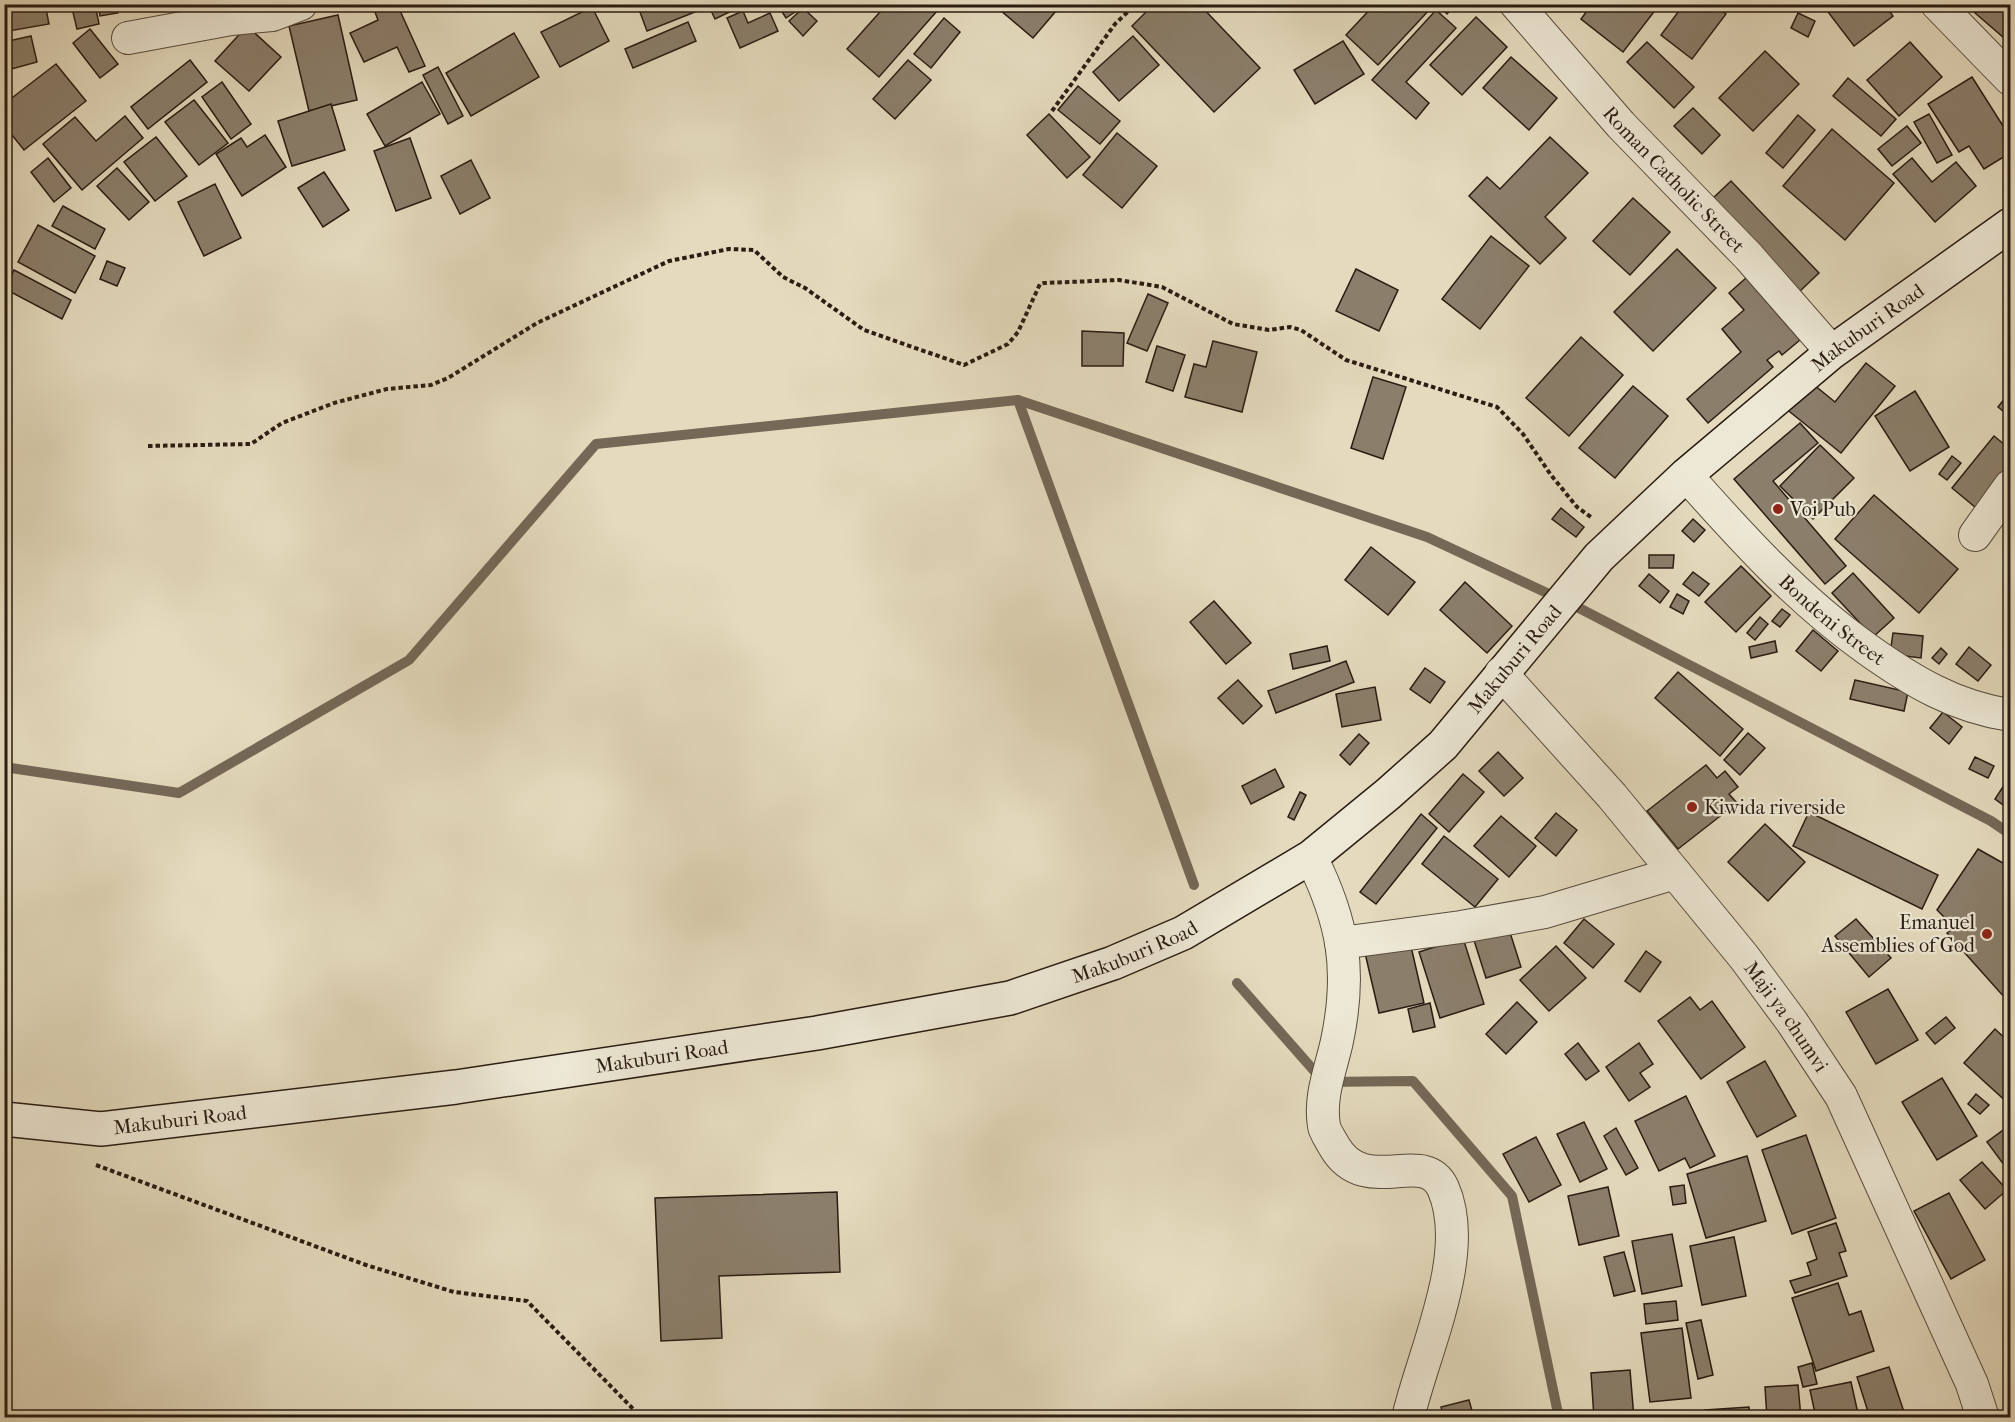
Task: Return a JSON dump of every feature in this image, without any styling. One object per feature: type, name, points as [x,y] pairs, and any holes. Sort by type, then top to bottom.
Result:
[{"type":"street","points":[[128,38],[231,19],[272,15],[301,4]]},
{"type":"street","name":"Roman Catholic Street","points":[[1516,4],[1621,125],[1749,256],[1832,352]]},
{"type":"street","points":[[1937,4],[2010,79]]},
{"type":"street","name":"Makuburi Road","points":[[4,1119],[101,1129],[456,1087],[817,1033],[1010,998],[1113,963],[1183,933],[1311,857],[1443,745],[1501,673],[1609,547],[1686,475],[1832,352],[2010,225]]},
{"type":"street","name":"Bondeni Street","points":[[1686,475],[1788,586],[1838,629],[1905,677],[1945,698],[1980,711],[2010,715]]},
{"type":"street","points":[[1975,535],[2010,486]]},
{"type":"street","name":"Maji ya chumvi","points":[[1501,673],[1612,796],[1744,957],[1792,1022],[1840,1096],[1972,1384],[1983,1418]]},
{"type":"street","points":[[1311,857],[1331,896],[1341,943],[1346,993],[1336,1043],[1324,1082],[1324,1127],[1341,1158],[1356,1169],[1373,1173],[1414,1170],[1429,1174],[1441,1185],[1450,1206],[1452,1229],[1449,1267],[1408,1418]]},
{"type":"street","points":[[1341,943],[1461,927],[1545,912],[1675,873]]},
{"type":"path","points":[[1052,111],[1115,24],[1136,4]]},
{"type":"path","points":[[148,446],[251,444],[282,423],[325,406],[387,389],[431,385],[448,378],[537,323],[669,261],[720,250],[754,250],[783,278],[806,288],[864,330],[957,364],[964,365],[1008,344],[1018,332],[1040,285],[1044,283],[1119,280],[1162,287],[1233,324],[1269,330],[1290,327],[1301,330],[1346,360],[1497,407],[1516,425],[1609,547]]},
{"type":"path","points":[[94,1164],[366,1265],[454,1292],[527,1301],[642,1418]]},
{"type":"building","points":[[45,4],[49,24],[9,31],[5,12]]},
{"type":"building","points":[[71,4],[95,4],[99,24],[77,29]]},
{"type":"building","points":[[98,4],[117,4],[118,13],[100,16]]},
{"type":"building","points":[[372,4],[397,4],[425,66],[409,72],[397,47],[364,62],[350,33],[378,20]]},
{"type":"building","points":[[637,4],[698,4],[700,10],[647,31]]},
{"type":"building","points":[[708,4],[746,4],[715,19]]},
{"type":"building","points":[[777,4],[807,4],[786,18]]},
{"type":"building","points":[[887,4],[930,4],[937,11],[879,77],[847,49]]},
{"type":"building","points":[[993,4],[1049,4],[1056,11],[1033,38]]},
{"type":"building","points":[[1154,4],[1199,4],[1260,68],[1214,112],[1132,26]]},
{"type":"building","points":[[1375,4],[1425,4],[1430,9],[1378,65],[1346,35]]},
{"type":"building","points":[[1437,4],[1456,4],[1447,14]]},
{"type":"building","points":[[1592,4],[1660,4],[1623,52],[1581,19]]},
{"type":"building","points":[[1684,4],[1713,4],[1726,14],[1692,59],[1661,35]]},
{"type":"building","points":[[1822,4],[1884,4],[1893,16],[1854,46]]},
{"type":"building","points":[[1982,4],[2010,4],[2010,43],[1975,13]]},
{"type":"building","points":[[592,7],[609,41],[560,67],[541,32]]},
{"type":"building","points":[[803,8],[817,21],[803,36],[789,21]]},
{"type":"building","points":[[1436,10],[1456,28],[1406,82],[1429,103],[1416,119],[1372,80]]},
{"type":"building","points":[[743,11],[748,23],[770,13],[778,31],[740,48],[727,18]]},
{"type":"building","points":[[1798,13],[1815,21],[1808,37],[1791,28]]},
{"type":"building","points":[[338,15],[357,100],[309,111],[289,26]]},
{"type":"building","points":[[1476,17],[1507,47],[1462,95],[1430,65]]},
{"type":"building","points":[[944,18],[960,32],[931,68],[914,54]]},
{"type":"building","points":[[688,22],[696,41],[633,68],[625,49]]},
{"type":"building","points":[[247,26],[281,57],[249,91],[215,61]]},
{"type":"building","points":[[90,29],[118,64],[100,78],[73,43]]},
{"type":"building","points":[[514,33],[539,77],[471,116],[446,73]]},
{"type":"building","points":[[31,36],[37,62],[4,71],[4,42]]},
{"type":"building","points":[[1133,36],[1159,65],[1119,101],[1093,72]]},
{"type":"building","points":[[1343,41],[1364,74],[1315,104],[1294,70]]},
{"type":"building","points":[[1647,42],[1694,87],[1674,108],[1627,62]]},
{"type":"building","points":[[1910,42],[1942,77],[1899,116],[1867,80]]},
{"type":"building","points":[[1765,51],[1799,84],[1753,131],[1719,98]]},
{"type":"building","points":[[1511,57],[1557,98],[1529,130],[1483,88]]},
{"type":"building","points":[[190,60],[207,82],[148,129],[131,107]]},
{"type":"building","points":[[908,60],[931,80],[895,119],[873,99]]},
{"type":"building","points":[[56,64],[86,101],[24,150],[4,125],[4,104]]},
{"type":"building","points":[[438,67],[463,116],[448,124],[423,75]]},
{"type":"building","points":[[1972,77],[2010,137],[2010,153],[1984,169],[1969,146],[1959,152],[1928,104]]},
{"type":"building","points":[[1848,78],[1896,119],[1881,136],[1833,96]]},
{"type":"building","points":[[222,82],[251,124],[231,139],[202,97]]},
{"type":"building","points":[[422,82],[440,114],[385,146],[367,114]]},
{"type":"building","points":[[1078,86],[1120,121],[1100,144],[1058,110]]},
{"type":"building","points":[[194,100],[228,143],[199,165],[165,122]]},
{"type":"building","points":[[331,104],[345,150],[292,166],[278,121]]},
{"type":"building","points":[[1693,108],[1720,135],[1702,154],[1674,126]]},
{"type":"building","points":[[1049,114],[1090,157],[1067,178],[1027,135]]},
{"type":"building","points":[[1929,114],[1952,155],[1937,163],[1914,122]]},
{"type":"building","points":[[1798,115],[1815,130],[1783,168],[1766,153]]},
{"type":"building","points":[[125,116],[143,138],[82,190],[43,144],[75,117],[96,141]]},
{"type":"building","points":[[1907,126],[1921,143],[1892,166],[1878,149]]},
{"type":"building","points":[[1832,129],[1894,183],[1845,240],[1783,186]]},
{"type":"building","points":[[1117,133],[1157,166],[1122,208],[1083,175]]},
{"type":"building","points":[[265,135],[286,167],[242,196],[216,154],[241,138],[247,147]]},
{"type":"building","points":[[156,137],[187,176],[155,201],[124,162]]},
{"type":"building","points":[[1550,137],[1588,173],[1545,217],[1566,238],[1540,264],[1469,196],[1487,177],[1500,189]]},
{"type":"building","points":[[410,138],[431,198],[396,211],[374,151]]},
{"type":"building","points":[[48,158],[71,188],[54,202],[31,172]]},
{"type":"building","points":[[1912,158],[1932,182],[1956,162],[1976,186],[1935,222],[1893,174]]},
{"type":"building","points":[[471,160],[490,198],[460,214],[441,176]]},
{"type":"building","points":[[117,168],[149,202],[129,220],[97,186]]},
{"type":"building","points":[[324,172],[349,210],[323,227],[298,188]]},
{"type":"building","points":[[1731,181],[1819,273],[1799,292],[1711,200]]},
{"type":"building","points":[[215,184],[241,238],[204,256],[178,202]]},
{"type":"building","points":[[1633,198],[1670,232],[1630,275],[1593,241]]},
{"type":"building","points":[[63,206],[105,229],[95,249],[52,226]]},
{"type":"building","points":[[38,225],[95,256],[75,293],[18,262]]},
{"type":"building","points":[[1491,236],[1529,266],[1480,329],[1442,299]]},
{"type":"building","points":[[1677,249],[1716,288],[1653,351],[1614,312]]},
{"type":"building","points":[[107,261],[125,268],[117,286],[100,279]]},
{"type":"building","points":[[1356,269],[1398,290],[1379,331],[1336,311]]},
{"type":"building","points":[[14,270],[71,300],[62,319],[5,289]]},
{"type":"building","points":[[1746,278],[1800,340],[1782,355],[1779,351],[1767,360],[1773,367],[1708,423],[1687,399],[1741,352],[1722,329],[1744,310],[1729,293]]},
{"type":"building","points":[[1148,294],[1168,303],[1147,351],[1127,343]]},
{"type":"building","points":[[1082,331],[1124,333],[1123,366],[1082,366]]},
{"type":"building","points":[[1581,337],[1623,375],[1569,436],[1526,398]]},
{"type":"building","points":[[1213,341],[1257,352],[1242,412],[1185,397],[1194,364],[1206,367]]},
{"type":"building","points":[[1157,346],[1185,355],[1173,391],[1146,382]]},
{"type":"building","points":[[1866,363],[1895,386],[1841,453],[1785,408],[1808,380],[1835,402]]},
{"type":"building","points":[[1373,377],[1406,387],[1383,459],[1351,448]]},
{"type":"building","points":[[1633,386],[1668,416],[1615,478],[1579,448]]},
{"type":"building","points":[[1915,391],[1949,447],[1910,471],[1875,416]]},
{"type":"building","points":[[2010,392],[2010,417],[1998,407]]},
{"type":"building","points":[[1800,423],[1818,443],[1773,481],[1846,566],[1825,584],[1734,479]]},
{"type":"building","points":[[1994,436],[2010,449],[2010,475],[1981,512],[1952,488]]},
{"type":"building","points":[[1820,445],[1854,478],[1813,519],[1780,486]]},
{"type":"building","points":[[1952,456],[1961,463],[1947,480],[1939,474]]},
{"type":"building","points":[[1874,495],[1958,569],[1919,613],[1835,539]]},
{"type":"building","points":[[1561,508],[1584,527],[1576,537],[1552,519]]},
{"type":"building","points":[[1693,519],[1705,530],[1694,542],[1682,531]]},
{"type":"building","points":[[1371,547],[1415,582],[1388,615],[1345,580]]},
{"type":"building","points":[[1649,555],[1674,555],[1673,568],[1649,568]]},
{"type":"building","points":[[1741,566],[1771,596],[1736,632],[1705,602]]},
{"type":"building","points":[[1693,572],[1709,584],[1699,596],[1683,584]]},
{"type":"building","points":[[1853,573],[1894,618],[1873,637],[1832,593]]},
{"type":"building","points":[[1649,574],[1669,591],[1660,603],[1639,586]]},
{"type":"building","points":[[1465,582],[1512,626],[1487,653],[1440,610]]},
{"type":"building","points":[[1677,594],[1689,601],[1683,614],[1670,607]]},
{"type":"building","points":[[1214,601],[1251,643],[1226,664],[1190,622]]},
{"type":"building","points":[[1782,609],[1790,615],[1780,627],[1772,621]]},
{"type":"building","points":[[1760,617],[1768,624],[1755,640],[1747,633]]},
{"type":"building","points":[[1813,630],[1838,651],[1821,671],[1796,651]]},
{"type":"building","points":[[1893,633],[1923,636],[1921,658],[1890,654]]},
{"type":"building","points":[[1775,641],[1777,652],[1751,658],[1749,647]]},
{"type":"building","points":[[1327,646],[1330,661],[1293,669],[1290,654]]},
{"type":"building","points":[[1969,647],[1991,665],[1978,681],[1956,664]]},
{"type":"building","points":[[1941,648],[1947,654],[1939,664],[1932,658]]},
{"type":"building","points":[[1346,661],[1354,682],[1276,713],[1268,691]]},
{"type":"building","points":[[1425,668],[1445,682],[1430,703],[1410,689]]},
{"type":"building","name":"Kiwida riverside","points":[[1678,672],[1743,729],[1720,756],[1655,698]]},
{"type":"building","points":[[1238,680],[1262,706],[1243,724],[1218,698]]},
{"type":"building","points":[[1855,680],[1908,692],[1904,711],[1850,699]]},
{"type":"building","points":[[1375,687],[1381,720],[1342,727],[1336,694]]},
{"type":"building","points":[[1943,712],[1962,727],[1949,744],[1930,728]]},
{"type":"building","name":"Kiwida riverside","points":[[1748,733],[1765,748],[1740,775],[1724,760]]},
{"type":"building","points":[[1359,734],[1369,743],[1350,765],[1340,755]]},
{"type":"building","points":[[1498,752],[1523,778],[1504,796],[1479,771]]},
{"type":"building","points":[[1975,757],[1994,766],[1988,778],[1969,769]]},
{"type":"building","name":"Kiwida riverside","points":[[1706,765],[1717,778],[1725,771],[1738,787],[1729,794],[1737,803],[1678,849],[1647,811]]},
{"type":"building","points":[[1275,769],[1284,787],[1251,804],[1242,786]]},
{"type":"building","points":[[1463,774],[1484,792],[1449,832],[1429,814]]},
{"type":"building","points":[[2010,776],[2010,810],[1995,799]]},
{"type":"building","points":[[1300,792],[1306,795],[1294,820],[1288,817]]},
{"type":"building","points":[[1809,812],[1938,875],[1922,909],[1793,846]]},
{"type":"building","points":[[1556,813],[1577,830],[1556,856],[1535,838]]},
{"type":"building","points":[[1421,814],[1437,828],[1376,904],[1360,892]]},
{"type":"building","points":[[1501,816],[1536,846],[1509,877],[1474,846]]},
{"type":"building","points":[[1765,824],[1805,862],[1768,901],[1728,862]]},
{"type":"building","points":[[1444,836],[1498,879],[1475,907],[1422,864]]},
{"type":"building","points":[[1978,849],[2010,867],[2010,993],[2005,998],[1947,933],[1954,927],[1937,910]]},
{"type":"building","points":[[1584,919],[1614,944],[1593,968],[1564,943]]},
{"type":"building","points":[[1856,919],[1891,958],[1869,977],[1835,936]]},
{"type":"building","points":[[1507,923],[1521,967],[1486,978],[1472,934]]},
{"type":"building","points":[[1463,938],[1484,1004],[1440,1018],[1419,952]]},
{"type":"building","points":[[1410,942],[1424,1003],[1379,1013],[1365,953]]},
{"type":"building","points":[[1556,946],[1586,978],[1549,1011],[1520,980]]},
{"type":"building","points":[[1646,951],[1661,962],[1640,992],[1625,981]]},
{"type":"building","points":[[1888,989],[1918,1040],[1876,1064],[1846,1012]]},
{"type":"building","points":[[1690,997],[1700,1010],[1712,1001],[1745,1047],[1701,1079],[1658,1021]]},
{"type":"building","points":[[1517,1002],[1537,1022],[1506,1054],[1486,1034]]},
{"type":"building","points":[[1430,1003],[1435,1027],[1413,1032],[1408,1009]]},
{"type":"building","points":[[1946,1017],[1955,1028],[1935,1044],[1926,1033]]},
{"type":"building","points":[[1995,1029],[2010,1043],[2010,1105],[1964,1063]]},
{"type":"building","points":[[1578,1043],[1599,1071],[1586,1080],[1565,1054]]},
{"type":"building","points":[[1639,1043],[1653,1064],[1640,1073],[1650,1087],[1629,1101],[1606,1067]]},
{"type":"building","points":[[1765,1061],[1796,1116],[1757,1137],[1727,1082]]},
{"type":"building","points":[[1942,1078],[1977,1136],[1937,1160],[1902,1102]]},
{"type":"building","points":[[1976,1094],[1989,1105],[1980,1114],[1968,1104]]},
{"type":"building","points":[[1686,1096],[1715,1156],[1690,1168],[1685,1158],[1659,1171],[1635,1121]]},
{"type":"building","points":[[1584,1122],[1607,1169],[1580,1182],[1557,1134]]},
{"type":"building","points":[[2010,1125],[2010,1173],[1987,1142]]},
{"type":"building","points":[[1616,1128],[1638,1168],[1626,1175],[1604,1136]]},
{"type":"building","points":[[1806,1135],[1836,1218],[1792,1234],[1762,1150]]},
{"type":"building","points":[[1536,1137],[1561,1185],[1529,1202],[1503,1154]]},
{"type":"building","points":[[1747,1156],[1766,1221],[1706,1238],[1687,1174]]},
{"type":"building","points":[[1982,1162],[2007,1190],[1985,1209],[1960,1180]]},
{"type":"building","points":[[1684,1185],[1686,1203],[1673,1205],[1670,1187]]},
{"type":"building","points":[[1608,1187],[1619,1236],[1579,1245],[1568,1196]]},
{"type":"building","points":[[837,1192],[840,1272],[719,1276],[722,1338],[661,1341],[655,1198]]},
{"type":"building","points":[[1949,1193],[1985,1260],[1951,1279],[1914,1211]]},
{"type":"building","points":[[1836,1223],[1846,1251],[1839,1253],[1847,1276],[1795,1293],[1790,1281],[1811,1275],[1807,1263],[1817,1259],[1808,1232]]},
{"type":"building","points":[[1672,1234],[1682,1286],[1642,1294],[1632,1241]]},
{"type":"building","points":[[1734,1237],[1746,1296],[1702,1305],[1690,1246]]},
{"type":"building","points":[[1624,1252],[1635,1291],[1614,1296],[1604,1257]]},
{"type":"building","points":[[1838,1283],[1849,1315],[1861,1311],[1874,1351],[1816,1371],[1792,1298]]},
{"type":"building","points":[[1676,1301],[1678,1320],[1646,1324],[1644,1304]]},
{"type":"building","points":[[1701,1320],[1713,1375],[1698,1379],[1686,1323]]},
{"type":"building","points":[[1682,1328],[1691,1398],[1650,1402],[1641,1333]]},
{"type":"building","points":[[1812,1363],[1817,1384],[1803,1387],[1798,1367]]},
{"type":"building","points":[[1889,1367],[1906,1418],[1870,1418],[1857,1377]]},
{"type":"building","points":[[1630,1370],[1634,1418],[1594,1418],[1591,1373]]},
{"type":"building","points":[[1851,1382],[1859,1418],[1816,1418],[1810,1390]]},
{"type":"building","points":[[1798,1385],[1801,1418],[1767,1418],[1765,1387]]},
{"type":"building","points":[[1469,1400],[1474,1418],[1444,1418],[1441,1407]]},
{"type":"building","points":[[1749,1407],[1750,1418],[1705,1418],[1705,1410]]},
{"type":"waterway","points":[[1018,400],[1194,885]]},
{"type":"waterway","points":[[4,767],[179,793],[409,660],[596,444],[1018,400],[1427,537],[1579,608],[1991,821],[2010,834]]},
{"type":"waterway","points":[[1237,983],[1324,1082],[1413,1081],[1512,1196],[1559,1418]]},
{"type":"place","name":"Voi Pub","points":[[1778,509]]},
{"type":"place","name":"Kiwida riverside","points":[[1692,807]]},
{"type":"place","name":"Emanuel Assemblies of God","points":[[1987,934]]}]
